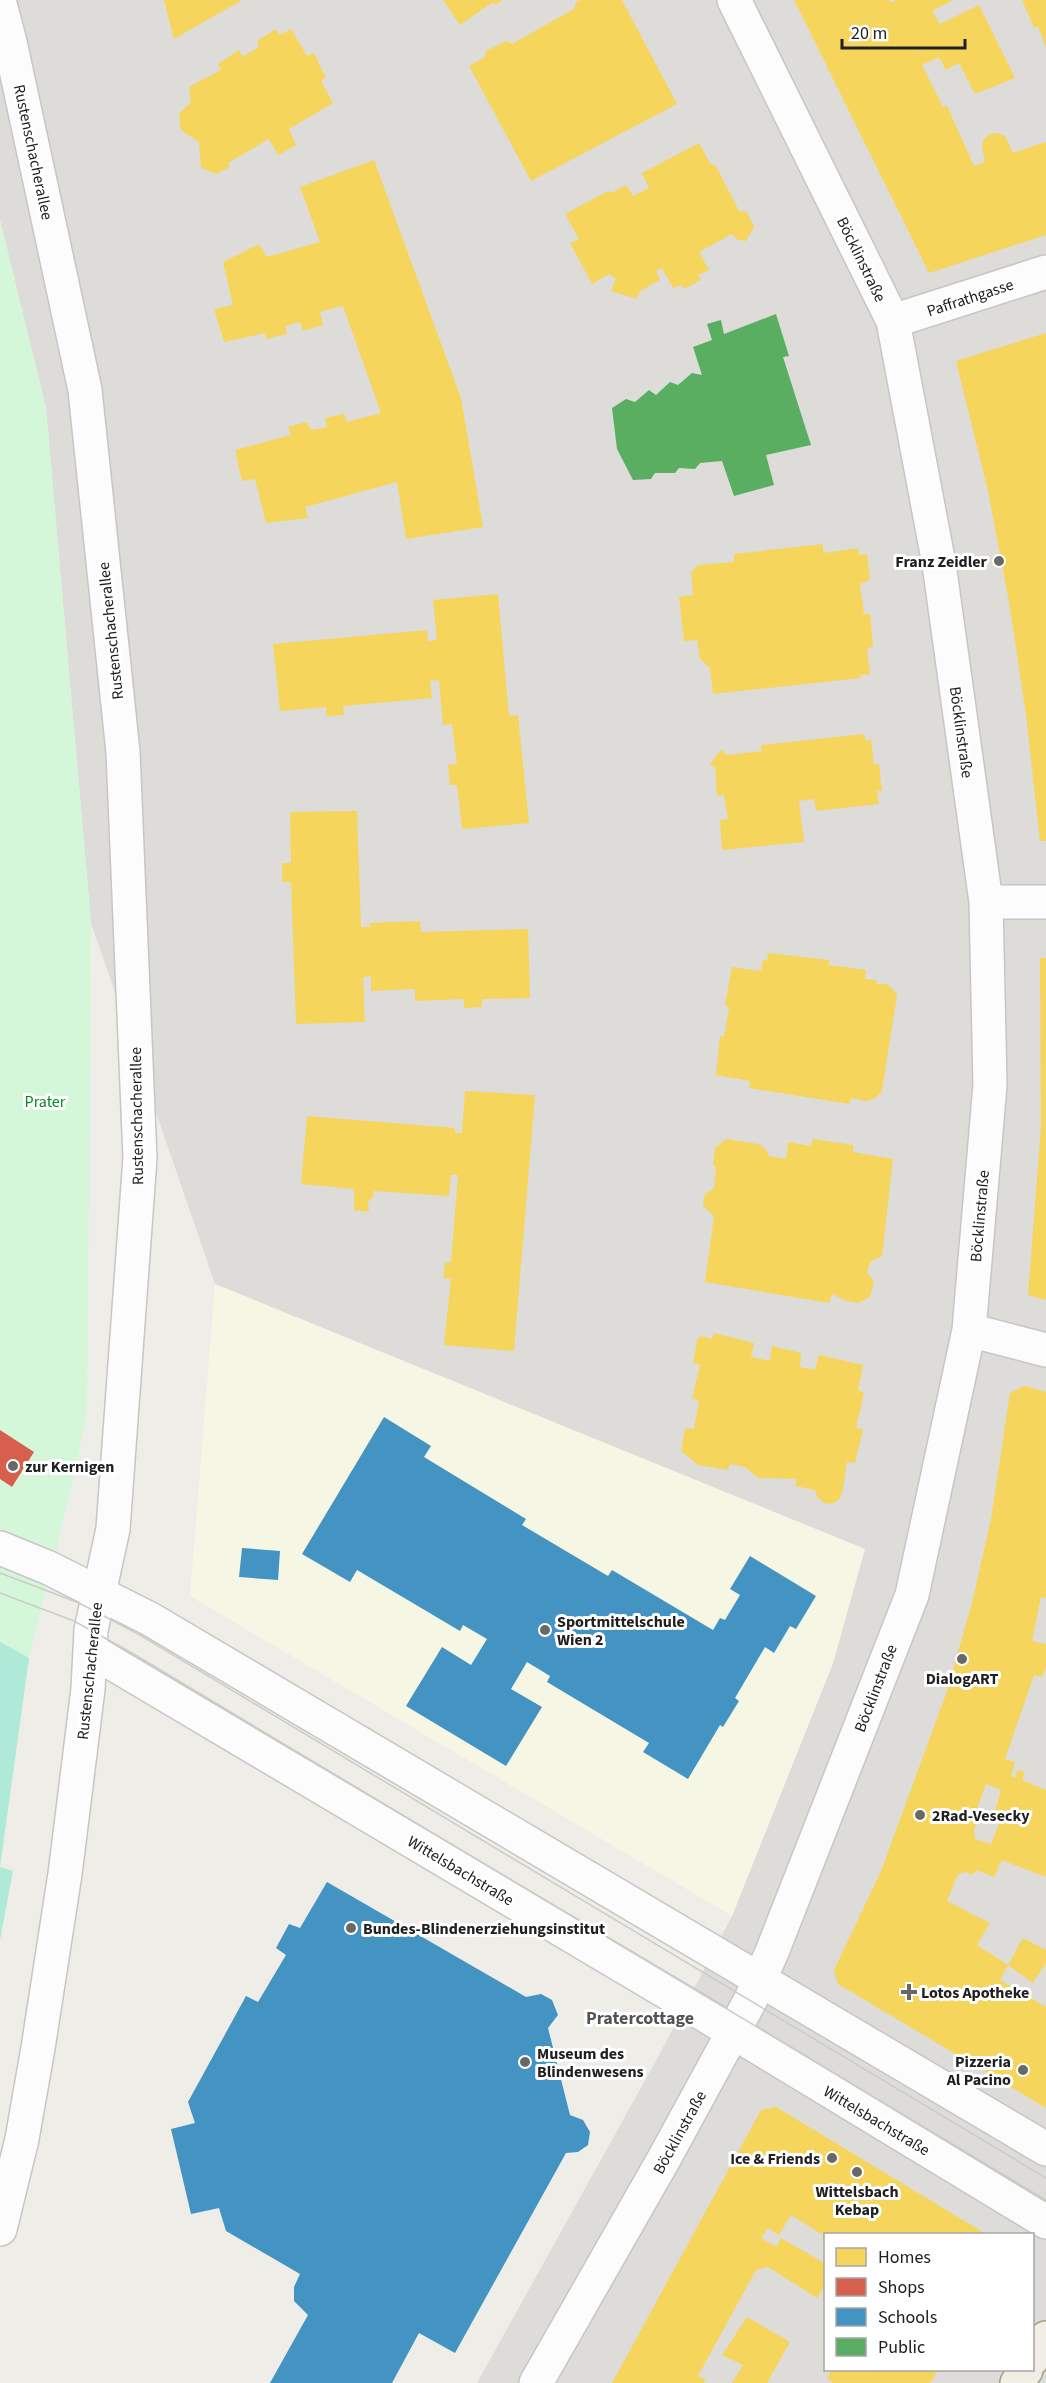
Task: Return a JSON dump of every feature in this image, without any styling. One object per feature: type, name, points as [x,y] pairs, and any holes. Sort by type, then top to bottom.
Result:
[{"type":"main road","points":[[1034,2356],[1046,2338]]},
{"type":"street","name":"Böcklinstraße","points":[[536,2383],[733,2033],[760,1979],[912,1595],[969,1330],[990,1085],[986,902],[939,564],[893,321],[734,0]]},
{"type":"street","name":"Rustenschacherallee","points":[[0,4],[85,390],[123,752],[140,1158],[113,1529],[98,1591],[65,1874],[11,2139],[0,2229]]},
{"type":"street","name":"Paffrathgasse","points":[[893,321],[1046,272]]},
{"type":"street","points":[[986,902],[1046,902]]},
{"type":"street","points":[[969,1330],[1046,1350]]},
{"type":"street","points":[[0,1548],[98,1591],[150,1619],[1046,2149]]},
{"type":"street","name":"Wittelsbachstraße","points":[[90,1650],[1046,2222]]},
{"type":"shaded area","points":[[0,0],[1046,0],[1046,2383],[477,2383],[658,2057],[732,1916],[833,1663],[864,1549],[215,1284],[91,923],[46,408],[0,220]]},
{"type":"shaded area","name":"Sportmittelschule Wien 2","points":[[215,1284],[865,1549],[833,1663],[732,1916],[190,1596]]},
{"type":"green space","name":"Prater","points":[[0,220],[46,408],[91,923],[87,1410],[77,1463],[29,1658],[0,1867]]},
{"type":"green space","points":[[0,1642],[29,1658],[0,1867]]},
{"type":"green space","points":[[0,1867],[13,1871],[0,1940]]},
{"type":"green space","points":[[0,1867],[13,1871],[0,1940]]},
{"type":"building: Homes","points":[[164,0],[242,0],[174,39]]},
{"type":"building: Homes","points":[[443,0],[502,0],[496,5],[493,2],[460,25]]},
{"type":"building: Homes","points":[[580,0],[622,0],[677,104],[531,181],[469,66],[484,58],[486,51],[507,41],[512,44],[574,9],[576,2]]},
{"type":"building: Homes","points":[[794,0],[889,0],[890,3],[896,0],[953,0],[932,11],[940,24],[979,5],[1015,78],[975,94],[959,63],[946,70],[939,57],[922,65],[943,107],[947,106],[974,166],[985,162],[983,140],[990,134],[998,133],[1005,136],[1013,153],[1046,142],[1046,235],[929,273]]},
{"type":"building: Homes","points":[[1022,0],[1046,0],[1046,48],[1038,26],[1034,28]]},
{"type":"building: Homes","points":[[276,29],[280,35],[291,29],[307,56],[314,53],[326,78],[321,81],[333,103],[289,129],[296,145],[278,155],[269,139],[228,163],[230,167],[216,174],[201,168],[199,142],[181,130],[179,114],[191,102],[189,87],[221,70],[218,64],[239,50],[242,57],[259,47],[257,41]]},
{"type":"building: Homes","points":[[699,143],[711,165],[715,164],[739,211],[747,212],[754,227],[746,241],[738,240],[732,234],[699,252],[709,270],[698,275],[701,280],[684,289],[681,285],[673,288],[662,268],[656,271],[660,280],[640,291],[636,299],[611,291],[616,279],[609,274],[592,284],[570,243],[579,239],[565,214],[608,191],[612,193],[626,185],[633,196],[649,188],[642,173]]},
{"type":"building: Homes","points":[[374,160],[461,398],[483,527],[406,539],[397,482],[305,507],[308,518],[266,523],[255,479],[242,481],[235,450],[291,435],[288,427],[307,422],[311,430],[327,427],[325,418],[344,414],[347,422],[381,413],[343,306],[320,312],[323,325],[303,331],[300,322],[285,326],[287,334],[266,339],[265,333],[224,342],[214,309],[233,305],[223,262],[259,244],[267,257],[320,242],[300,187]]},
{"type":"building: Homes","points":[[1046,333],[1046,841],[1040,841],[1026,715],[1009,602],[988,491],[956,361]]},
{"type":"building: Homes","points":[[823,544],[823,553],[858,548],[859,555],[867,554],[870,580],[860,584],[864,614],[870,614],[873,646],[867,649],[870,674],[860,675],[861,678],[713,694],[710,668],[700,659],[697,640],[684,641],[679,597],[693,595],[691,572],[698,565],[734,562],[734,554]]},
{"type":"building: Homes","points":[[498,594],[509,716],[518,715],[529,823],[462,829],[457,785],[450,785],[448,765],[457,764],[452,724],[443,725],[439,680],[430,681],[432,698],[343,706],[344,715],[326,716],[326,707],[280,711],[273,644],[427,630],[428,641],[437,640],[433,600]]},
{"type":"building: Homes","points":[[864,734],[866,741],[871,739],[874,765],[879,764],[882,791],[877,791],[879,804],[816,811],[814,799],[799,801],[804,842],[722,850],[720,820],[728,819],[724,795],[717,796],[715,768],[710,764],[721,750],[727,755],[762,751],[761,745]]},
{"type":"building: Homes","points":[[357,811],[361,927],[370,927],[370,923],[420,921],[421,932],[528,929],[530,998],[482,999],[482,1007],[464,1008],[464,999],[415,1001],[415,989],[371,991],[371,976],[363,977],[365,1022],[296,1024],[291,882],[282,882],[282,863],[291,863],[290,812]]},
{"type":"building: Homes","points":[[768,953],[829,960],[829,965],[866,970],[865,979],[877,980],[876,984],[886,984],[893,989],[897,995],[882,1091],[876,1098],[867,1101],[851,1098],[849,1104],[749,1088],[750,1081],[716,1075],[720,1036],[724,1037],[729,1008],[725,1005],[732,967],[761,971],[763,960],[767,960]]},
{"type":"building: Homes","points":[[1040,958],[1046,958],[1046,1300],[1028,1295],[1041,1127]]},
{"type":"building: Homes","points":[[465,1091],[535,1095],[514,1351],[444,1345],[451,1279],[443,1278],[445,1263],[451,1262],[458,1175],[451,1175],[449,1196],[373,1191],[373,1198],[368,1201],[369,1212],[354,1210],[354,1189],[301,1184],[307,1116],[455,1128],[455,1133],[462,1133]]},
{"type":"building: Homes","points":[[726,1139],[758,1144],[766,1149],[769,1156],[786,1159],[788,1142],[811,1146],[813,1139],[853,1145],[853,1152],[893,1159],[882,1256],[871,1261],[867,1272],[874,1282],[870,1297],[858,1303],[832,1294],[829,1303],[705,1282],[714,1216],[703,1206],[705,1194],[714,1188],[715,1148]]},
{"type":"building: Homes","points":[[714,1333],[754,1343],[751,1357],[770,1361],[772,1346],[801,1353],[800,1367],[815,1370],[819,1355],[863,1365],[858,1390],[864,1393],[856,1428],[863,1429],[855,1463],[847,1462],[843,1489],[840,1498],[834,1503],[826,1504],[818,1498],[815,1490],[795,1486],[797,1479],[758,1478],[745,1467],[730,1464],[728,1470],[698,1465],[681,1451],[685,1428],[694,1429],[699,1400],[692,1399],[700,1364],[693,1363],[697,1340],[701,1336],[712,1339]]},
{"type":"building: Homes","points":[[1024,1386],[1046,1392],[1046,1598],[1041,1597],[1032,1641],[1046,1644],[1046,1667],[1042,1677],[1034,1675],[1005,1759],[1015,1762],[1011,1776],[1015,1778],[1017,1770],[1025,1772],[1022,1780],[1046,1790],[1046,1877],[1002,1860],[994,1877],[977,1870],[972,1875],[966,1872],[958,1874],[947,1901],[990,1923],[977,1945],[1008,1965],[1000,1980],[1046,2007],[1046,2108],[838,1984],[834,1970],[881,1871],[946,1694],[972,1603],[991,1519],[1010,1393]],"holes":[[[986,1784],[1001,1790],[993,1818],[1000,1821],[991,1844],[975,1839],[974,1830],[981,1814],[976,1812]]]},
{"type":"building: Homes","points":[[1023,1938],[1046,1950],[1046,1963],[1033,1983],[1008,1965]]},
{"type":"building: Homes","points":[[776,2107],[984,2233],[824,2233],[824,2236],[791,2215],[779,2235],[768,2228],[761,2238],[776,2247],[781,2238],[824,2263],[824,2287],[817,2298],[768,2267],[756,2270],[698,2376],[706,2380],[704,2383],[612,2383],[761,2110]]},
{"type":"building: Homes","points":[[747,2317],[790,2342],[767,2383],[732,2383],[743,2365],[722,2355]]},
{"type":"building: Homes","points":[[831,2371],[937,2371],[930,2383],[833,2383],[827,2378]]},
{"type":"building: Shops","name":"zur Kernigen","points":[[0,1430],[34,1452],[12,1487],[0,1479]]},
{"type":"building: Schools","points":[[384,1417],[431,1446],[424,1457],[526,1519],[522,1525],[608,1576],[612,1570],[713,1630],[720,1618],[725,1620],[740,1595],[730,1589],[750,1556],[816,1596],[796,1629],[790,1626],[774,1653],[765,1647],[735,1698],[739,1701],[723,1727],[720,1725],[688,1779],[643,1752],[649,1743],[547,1682],[550,1676],[527,1662],[511,1689],[542,1707],[506,1766],[406,1706],[442,1647],[471,1665],[487,1639],[463,1625],[460,1631],[357,1570],[350,1582],[302,1554]]},
{"type":"building: Schools","points":[[242,1548],[280,1551],[278,1580],[239,1577]]},
{"type":"building: Schools","name":"Bundes-Blindenerziehungsinstitut","points":[[327,1882],[526,1997],[541,1994],[552,2000],[558,2015],[548,2028],[570,2115],[583,2120],[590,2132],[588,2145],[578,2152],[566,2153],[455,2353],[419,2333],[392,2383],[270,2383],[308,2315],[294,2301],[294,2287],[300,2274],[226,2231],[219,2208],[191,2214],[171,2129],[195,2123],[188,2102],[246,1996],[258,2002],[286,1955],[276,1948],[289,1924],[300,1928]]},
{"type":"building: Public","points":[[776,314],[789,356],[783,357],[811,445],[766,455],[774,485],[734,496],[722,461],[700,463],[695,469],[679,468],[675,473],[655,473],[651,479],[633,480],[617,449],[612,408],[626,399],[635,402],[649,390],[656,395],[670,382],[678,385],[692,373],[702,375],[693,347],[712,340],[707,324],[721,320],[724,334]]},
{"type":"tram line","points":[[0,1573],[79,1603],[140,1635],[1046,2178]]},
{"type":"tram line","points":[[0,1593],[74,1621],[132,1653],[1046,2200]]},
{"type":"place","name":"Franz Zeidler","points":[[999,561]]},
{"type":"place","name":"zur Kernigen","points":[[13,1466]]},
{"type":"place","name":"Sportmittelschule Wien 2","points":[[545,1630]]},
{"type":"place","name":"DialogART","points":[[962,1659]]},
{"type":"place","name":"2Rad-Vesecky","points":[[920,1815]]},
{"type":"place","name":"Bundes-Blindenerziehungsinstitut","points":[[351,1928]]},
{"type":"place","name":"Lotos Apotheke","points":[[909,1992]]},
{"type":"place","name":"Museum des Blindenwesens","points":[[525,2062]]},
{"type":"place","name":"Pizzeria Al Pacino","points":[[1023,2070]]},
{"type":"place","name":"Ice & Friends","points":[[832,2158]]},
{"type":"place","name":"Wittelsbach Kebap","points":[[857,2172]]},
{"type":"district","name":"Pratercottage","points":[[640,2018]]}]
